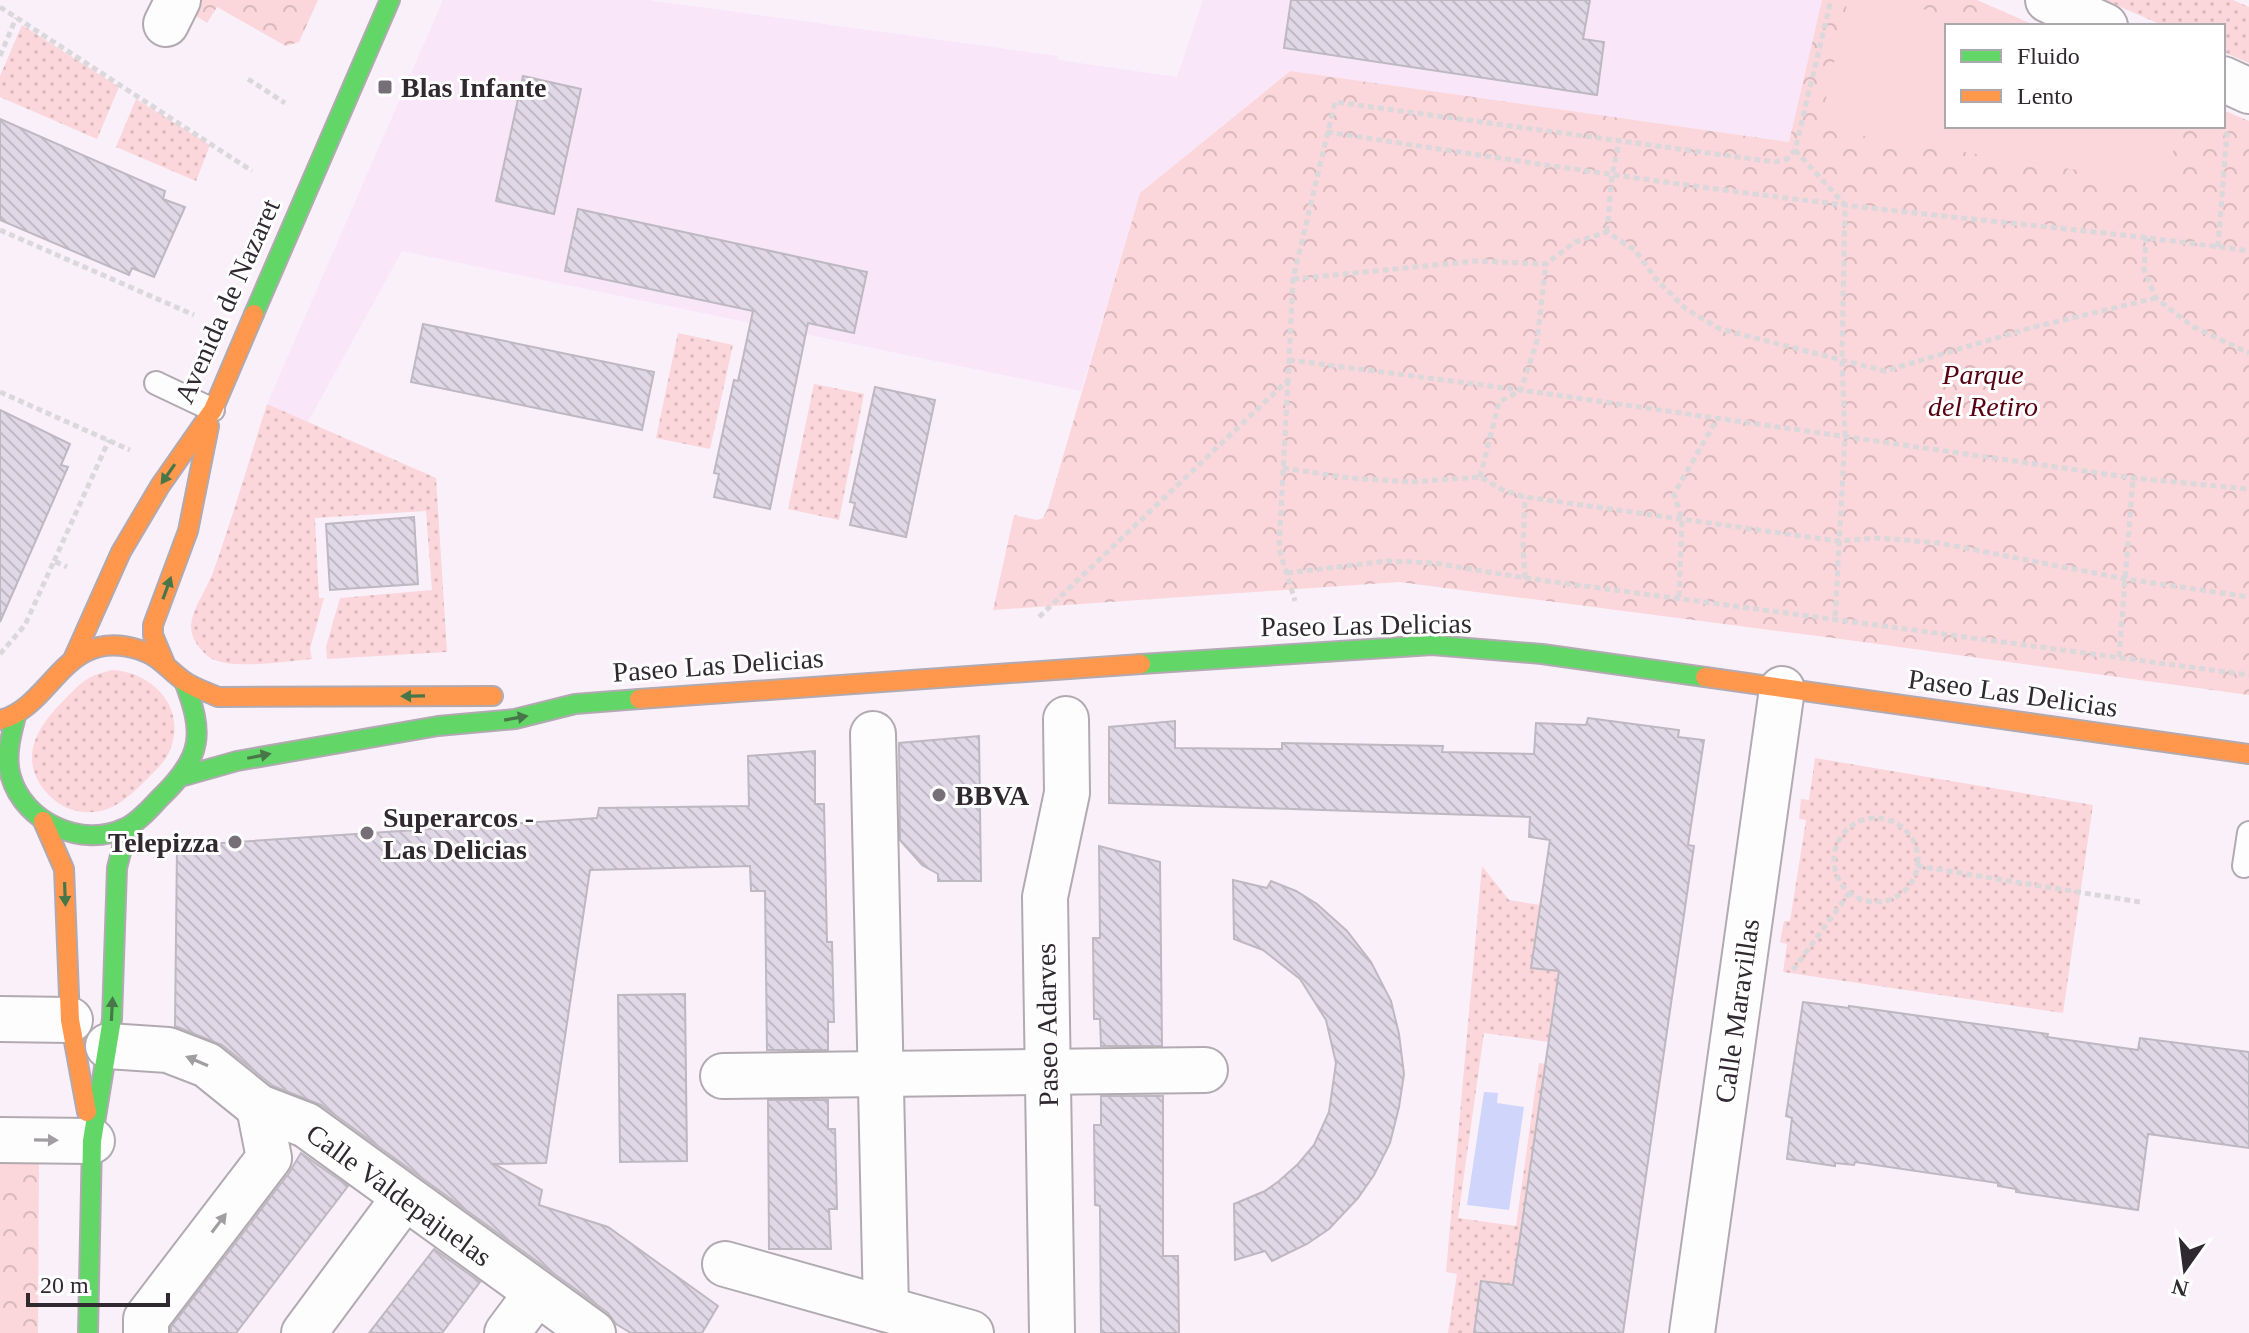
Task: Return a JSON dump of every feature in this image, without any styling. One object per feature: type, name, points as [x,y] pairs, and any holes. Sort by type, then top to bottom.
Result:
[{"type":"street","name":"Avenida de Nazaret","points":[[74,657],[121,552],[160,486],[213,410],[390,0]]},
{"type":"street","points":[[2048,0],[2101,24]]},
{"type":"street","points":[[164,661],[153,635],[153,625],[188,531],[213,410]]},
{"type":"street","name":"Paseo Las Delicias","points":[[184,776],[237,761],[290,751],[438,726],[515,719],[575,704],[1432,645],[1542,654],[2249,754]]},
{"type":"street","name":"Paseo Las Delicias","points":[[74,657],[106,646],[138,649],[164,661],[184,681],[218,697],[505,696]]},
{"type":"street","points":[[74,657],[8,718],[11,778],[24,803],[43,821],[74,833],[100,837],[127,828]]},
{"type":"street","name":"Paseo Las Delicias","points":[[127,828],[184,776],[198,746],[197,714],[184,681]]},
{"type":"street","name":"Calle Maravillas","points":[[1692,1333],[1782,689]]},
{"type":"street","name":"Paseo Las Delicias","points":[[530,698],[575,704]]},
{"type":"street","name":"Paseo Adarves","points":[[1052,1333],[1045,897],[1067,793],[1066,719]]},
{"type":"street","points":[[873,734],[886,1309]]},
{"type":"street","points":[[0,795],[24,803]]},
{"type":"street","points":[[43,821],[64,869],[70,1020],[92,1141]]},
{"type":"street","points":[[88,1333],[92,1141],[112,1019],[117,868],[127,828]]},
{"type":"street","points":[[0,1019],[70,1020]]},
{"type":"street","name":"Calle Valdepajuelas","points":[[108,1046],[168,1050],[207,1065],[259,1107],[306,1125],[593,1333]]},
{"type":"street","points":[[723,1076],[1205,1070]]},
{"type":"street","points":[[146,1333],[146,1319],[269,1158],[259,1107]]},
{"type":"street","points":[[0,1140],[92,1141]]},
{"type":"street","points":[[304,1333],[404,1198]]},
{"type":"street","points":[[725,1264],[971,1333]]},
{"type":"street","points":[[507,1333],[536,1294]]},
{"type":"lane","points":[[156,383],[213,410]]},
{"type":"lane","points":[[2244,866],[2249,833]]},
{"type":"path","points":[[1295,601],[1279,548],[1293,279],[1335,102],[1763,162],[1787,159],[1795,150],[1831,0]]},
{"type":"path","points":[[0,7],[252,171]]},
{"type":"path","points":[[0,56],[16,18]]},
{"type":"path","points":[[248,79],[285,103]]},
{"type":"path","points":[[2218,247],[2234,85]]},
{"type":"path","points":[[1327,132],[1612,175],[2249,251]]},
{"type":"path","points":[[1607,232],[1612,175],[1619,142]]},
{"type":"path","points":[[1795,150],[1845,205],[1842,359],[1845,436],[1835,620]]},
{"type":"path","points":[[0,230],[194,315]]},
{"type":"path","points":[[1293,279],[1476,261],[1546,264],[1575,242],[1607,232]]},
{"type":"path","points":[[1607,232],[1635,250],[1656,279],[1686,309],[1720,329],[1885,371],[2030,328],[2156,298]]},
{"type":"path","points":[[2146,237],[2144,270],[2156,298],[2192,326],[2249,353]]},
{"type":"path","points":[[1480,477],[1499,402],[1521,390],[1537,341],[1546,264]]},
{"type":"path","points":[[1289,360],[1521,390],[2133,478],[2249,489]]},
{"type":"path","points":[[1039,617],[1288,380]]},
{"type":"path","points":[[0,392],[130,450]]},
{"type":"path","points":[[1679,597],[1682,520],[1674,494],[1717,419]]},
{"type":"path","points":[[0,654],[25,625],[109,440]]},
{"type":"path","points":[[1283,468],[1350,478],[1411,482],[1480,477],[1503,490],[1525,497],[1837,541],[1879,538],[1939,543],[2126,579],[2249,597]]},
{"type":"path","points":[[2119,657],[2133,478]]},
{"type":"path","points":[[1525,497],[1525,578]]},
{"type":"path","points":[[54,561],[71,569]]},
{"type":"path","points":[[1287,573],[1387,561],[1434,563],[1525,578],[2249,675]]},
{"type":"path","points":[[1872,817],[1885,818],[1899,824],[1909,834],[1916,847],[1917,866],[1908,887],[1897,897],[1868,901],[1850,892],[1837,877],[1834,851],[1839,838],[1859,821],[1872,817]]},
{"type":"path","points":[[1917,866],[2140,902]]},
{"type":"path","points":[[1793,970],[1850,892]]},
{"type":"shaded area","points":[[443,0],[648,0],[1058,56],[1058,60],[1177,77],[1203,0],[1822,0],[1789,142],[1289,71],[1140,193],[1081,391],[402,251],[308,422],[267,404]]},
{"type":"green space","points":[[172,0],[318,0],[299,42],[286,46],[217,7],[207,23]]},
{"type":"green space","name":"Parque del Retiro","points":[[1822,0],[1977,0],[2031,24],[1945,24],[1945,128],[2225,128],[2225,111],[2249,121],[2249,695],[1399,582],[993,610],[1014,515],[1037,520],[1043,518],[1048,508],[1140,193],[1290,71],[1789,142]]},
{"type":"green space","points":[[1848,0],[1902,0],[1959,24],[1945,24],[1945,128],[2175,128],[2171,185],[1819,129]]},
{"type":"green space","points":[[2105,0],[2233,0],[2249,7],[2249,63],[2225,53],[2225,24],[2159,24]]},
{"type":"green space","points":[[22,25],[119,87],[97,139],[0,97],[0,76]]},
{"type":"green space","points":[[136,99],[210,145],[196,181],[116,147]]},
{"type":"green space","points":[[678,333],[733,345],[710,449],[656,438]]},
{"type":"green space","points":[[814,384],[864,394],[839,520],[788,509]]},
{"type":"green space","points":[[267,404],[436,478],[447,652],[327,659],[326,647],[340,598],[432,590],[426,511],[315,518],[319,598],[324,598],[310,649],[312,659],[230,664],[209,657],[199,648],[193,635],[192,619],[212,575]]},
{"type":"green space","points":[[112,670],[141,677],[163,695],[174,720],[170,750],[154,772],[115,806],[96,812],[73,810],[54,800],[40,784],[32,760],[36,737],[57,707],[83,682]]},
{"type":"green space","points":[[1815,758],[2093,805],[2063,1013],[1783,972],[1787,944],[1780,942],[1784,921],[1790,921],[1806,820],[1799,819],[1801,799],[1809,800]]},
{"type":"green space","points":[[1482,866],[1509,900],[1540,905],[1531,967],[1559,971],[1549,1042],[1484,1033],[1458,1218],[1516,1226],[1539,1063],[1546,1064],[1513,1285],[1482,1281],[1474,1333],[1448,1333],[1457,1274],[1446,1272]]},
{"type":"green space","points":[[0,1155],[39,1155],[38,1333],[0,1333]]},
{"type":"water","points":[[1484,1092],[1498,1093],[1497,1103],[1524,1107],[1509,1210],[1467,1205]]},
{"type":"building","points":[[1291,0],[1590,0],[1583,39],[1604,42],[1597,95],[1284,48]]},
{"type":"building","points":[[523,76],[581,89],[554,214],[496,201]]},
{"type":"building","points":[[0,119],[165,191],[163,199],[185,207],[154,277],[132,268],[129,275],[0,220]]},
{"type":"building","points":[[578,209],[867,272],[854,333],[808,323],[770,509],[714,497],[719,474],[714,473],[753,311],[565,271]]},
{"type":"building","points":[[423,324],[654,372],[642,430],[411,382]]},
{"type":"building","points":[[875,387],[935,400],[906,537],[850,525],[855,503],[850,502]]},
{"type":"building","points":[[0,410],[70,444],[61,465],[68,467],[0,622]]},
{"type":"building","points":[[414,517],[418,584],[330,590],[326,524]]},
{"type":"building","points":[[1588,718],[1679,730],[1678,737],[1704,740],[1688,845],[1694,846],[1623,1333],[1474,1333],[1481,1281],[1513,1285],[1559,971],[1531,968],[1550,840],[1529,837],[1530,817],[1109,803],[1109,727],[1175,721],[1175,748],[1282,749],[1282,743],[1443,746],[1442,752],[1534,754],[1536,723],[1586,725]]},
{"type":"building","name":"BBVA","points":[[979,736],[981,881],[938,881],[938,874],[922,865],[900,840],[899,743]]},
{"type":"building","points":[[815,751],[815,804],[824,804],[827,942],[832,942],[834,1022],[828,1022],[828,1050],[767,1050],[765,891],[751,891],[750,866],[590,870],[546,1163],[494,1164],[542,1190],[539,1205],[608,1227],[718,1306],[702,1333],[631,1333],[616,1324],[608,1313],[321,1105],[273,1086],[222,1045],[175,1026],[177,846],[597,818],[599,808],[749,806],[748,756]]},
{"type":"building","points":[[1099,846],[1160,862],[1162,1046],[1101,1046],[1100,1019],[1094,1019],[1093,938],[1100,938]]},
{"type":"building","points":[[1233,880],[1267,888],[1271,881],[1296,891],[1317,904],[1347,931],[1371,962],[1391,1001],[1404,1074],[1390,1143],[1358,1198],[1329,1229],[1272,1261],[1265,1251],[1235,1260],[1234,1204],[1265,1191],[1279,1181],[1314,1145],[1329,1112],[1336,1063],[1326,1020],[1300,979],[1263,950],[1234,939]]},
{"type":"building","points":[[685,994],[687,1161],[620,1162],[618,995]]},
{"type":"building","points":[[1803,1002],[2048,1034],[2047,1037],[2138,1050],[2140,1038],[2249,1052],[2249,1148],[2148,1134],[2138,1210],[2016,1192],[2016,1189],[1998,1186],[1998,1183],[1855,1162],[1854,1165],[1835,1163],[1835,1166],[1787,1159],[1792,1118],[1786,1116]]},
{"type":"building","points":[[1101,1096],[1163,1096],[1163,1256],[1178,1256],[1179,1333],[1101,1333],[1100,1206],[1095,1205],[1094,1125],[1101,1125]]},
{"type":"building","points":[[768,1100],[828,1100],[828,1129],[835,1129],[837,1209],[829,1209],[831,1249],[769,1249]]},
{"type":"building","points":[[301,1153],[348,1186],[236,1333],[171,1333],[171,1327]]},
{"type":"building","points":[[434,1249],[480,1282],[442,1333],[369,1333]]},
{"type":"traffic: fast","points":[[254,314],[390,0]]},
{"type":"traffic: fast","points":[[1141,664],[1432,645],[1542,654],[1705,677]]},
{"type":"traffic: fast","points":[[16,716],[9,746],[9,769],[18,793],[28,807],[41,818],[73,833],[108,834],[125,828],[145,814],[176,782],[192,756],[197,730],[184,681]]},
{"type":"traffic: fast","points":[[184,776],[237,761],[438,726],[515,719],[575,704],[639,699]]},
{"type":"traffic: fast","points":[[88,1333],[92,1141],[112,1019],[117,868],[127,828]]},
{"type":"traffic: slow","points":[[74,657],[121,552],[160,486],[213,410],[254,314]]},
{"type":"traffic: slow","points":[[164,661],[153,635],[153,625],[188,531],[209,426]]},
{"type":"traffic: slow","points":[[0,720],[34,700],[76,658],[94,649],[114,645],[147,653],[178,677],[218,697],[493,696]]},
{"type":"traffic: slow","points":[[639,699],[1141,664]]},
{"type":"traffic: slow","points":[[1705,677],[2249,754]]},
{"type":"traffic: slow","points":[[43,821],[64,869],[70,1020],[87,1112]]},
{"type":"place","name":"Blas Infante","points":[[385,87]]},
{"type":"place","name":"BBVA","points":[[939,795]]},
{"type":"place","name":"Superarcos - Las Delicias","points":[[367,833]]},
{"type":"place","name":"Telepizza","points":[[235,842]]}]
